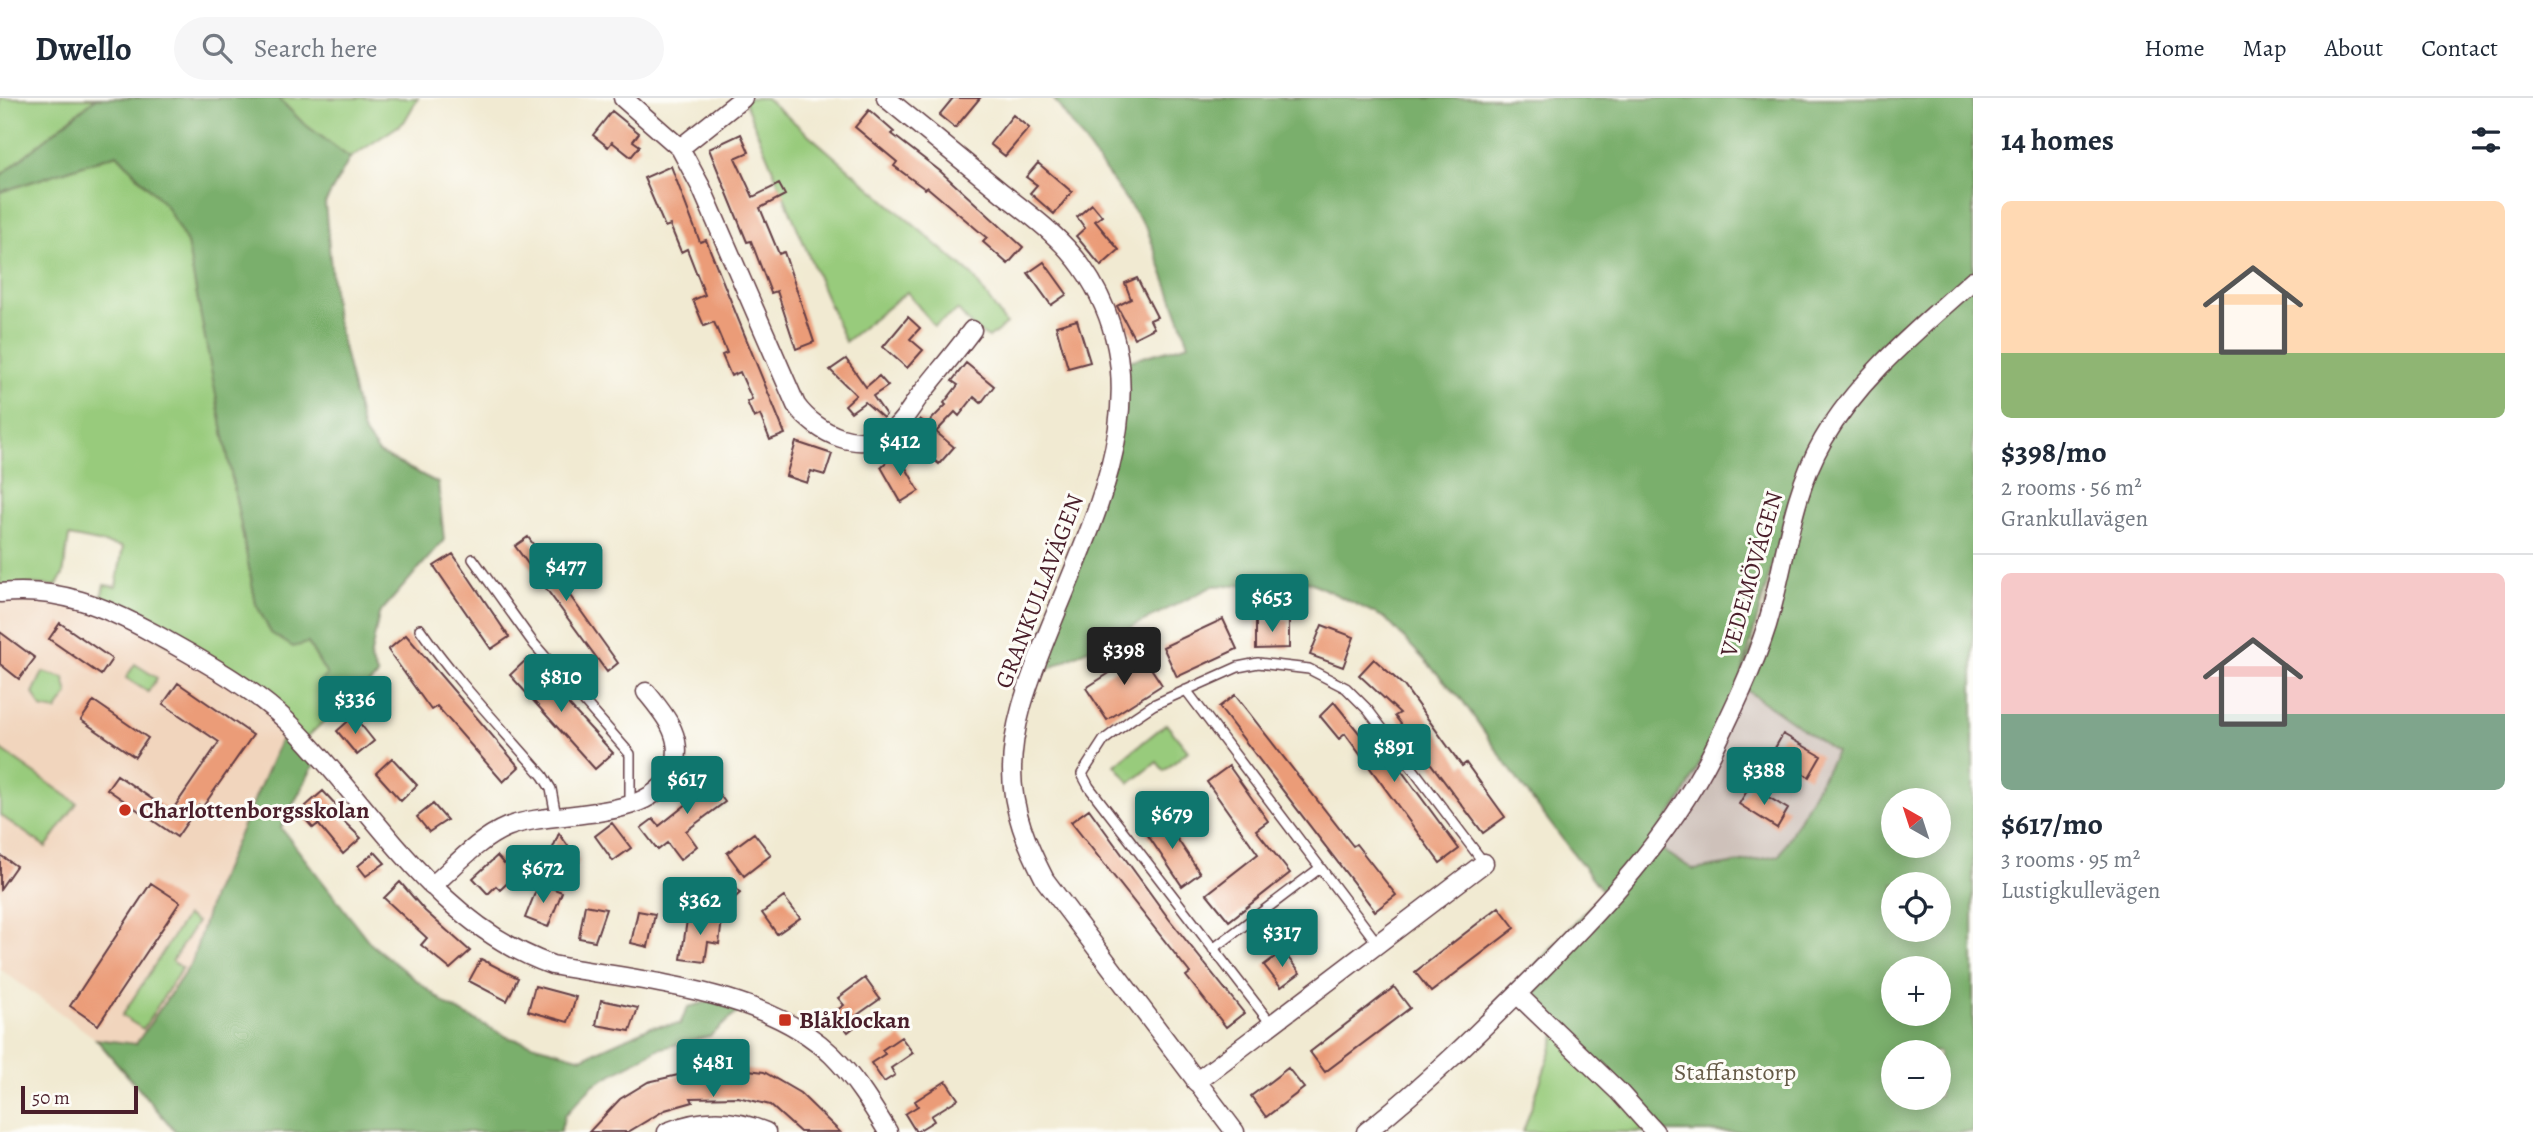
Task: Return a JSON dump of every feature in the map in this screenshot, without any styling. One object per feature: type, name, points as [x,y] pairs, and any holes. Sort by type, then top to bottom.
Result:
[{"type":"street","points":[[623,98],[680,149],[701,187],[796,405],[818,429],[835,437],[853,440],[881,436],[894,429],[972,330]]},
{"type":"street","points":[[680,149],[743,98]]},
{"type":"street","name":"GRANKULLAVÄGEN","points":[[886,98],[1057,238],[1092,282],[1115,333],[1123,383],[1119,436],[1103,489],[1019,714],[1013,750],[1012,781],[1021,829],[1045,880],[1236,1132]]},
{"type":"street","name":"VEDEMÖVÄGEN","points":[[1366,1132],[1446,1065],[1643,862],[1678,811],[1711,755],[1744,686],[1767,624],[1803,480],[1823,440],[1850,400],[1892,354],[1973,280]]},
{"type":"street","points":[[0,593],[36,591],[87,601],[119,615],[244,685],[292,726],[432,886],[469,921],[530,958],[552,965],[723,998],[785,1020],[816,1041],[850,1074],[888,1132]]},
{"type":"street","points":[[432,886],[495,832],[518,823],[630,805],[649,799],[665,785],[676,765],[673,727],[646,692]]},
{"type":"street","points":[[1196,1082],[1484,863]]},
{"type":"street","points":[[1517,994],[1619,1092],[1654,1132]]},
{"type":"street","points":[[667,1132],[715,1121],[731,1121],[766,1132]]},
{"type":"lane","points":[[473,559],[534,643],[630,754],[630,805]]},
{"type":"lane","points":[[420,629],[453,676],[471,692],[543,776],[551,789],[556,816]]},
{"type":"lane","points":[[1272,1025],[1082,774],[1104,740],[1153,705],[1238,667],[1258,663],[1309,669],[1332,678],[1368,710],[1484,863]]},
{"type":"lane","points":[[1186,690],[1378,944]]},
{"type":"lane","points":[[1213,949],[1320,868]]},
{"type":"shaded area","name":"Charlottenborgsskolan","points":[[32,584],[86,596],[154,631],[287,725],[212,896],[192,962],[136,1044],[96,1039],[0,969],[0,586]]},
{"type":"shaded area","points":[[1739,684],[1836,752],[1779,856],[1694,870],[1650,842]]},
{"type":"green space","points":[[0,98],[96,98],[0,176]]},
{"type":"green space","points":[[96,98],[278,98],[303,123],[350,158],[325,203],[335,312],[363,431],[379,453],[438,483],[444,540],[379,614],[370,659],[378,676],[338,708],[319,682],[327,675],[308,643],[293,647],[271,633],[256,604],[187,243],[166,206],[117,154],[0,192],[0,176]]},
{"type":"green space","points":[[278,98],[418,98],[404,122],[350,158],[303,123]]},
{"type":"green space","points":[[743,98],[766,98],[972,275],[1006,324],[989,338],[974,329],[958,310],[934,326],[907,292],[845,342]]},
{"type":"green space","name":"Staffanstorp","points":[[1053,98],[1973,98],[1973,1132],[1652,1132],[1517,985],[1603,892],[1524,789],[1462,700],[1385,618],[1308,581],[1213,586],[1025,681],[1070,566],[1112,436],[1118,364],[1189,344],[1147,229]],"holes":[[[1792,494],[1760,629],[1742,673]],[[1739,685],[1836,752],[1779,856],[1694,870],[1650,842],[1682,799]]]},
{"type":"green space","points":[[117,154],[166,206],[187,243],[256,604],[308,643],[327,675],[319,682],[338,708],[303,741],[269,707],[100,602],[104,585],[116,587],[123,547],[69,536],[63,575],[56,586],[0,586],[0,192]]},
{"type":"green space","points":[[135,664],[157,678],[148,692],[126,678]]},
{"type":"green space","points":[[43,672],[64,678],[68,694],[56,711],[41,708],[33,693]]},
{"type":"green space","points":[[1166,724],[1188,751],[1164,771],[1157,762],[1130,783],[1115,765]]},
{"type":"green space","points":[[287,725],[318,757],[281,828],[371,944],[447,1005],[507,1037],[582,1058],[650,1027],[680,1024],[688,1007],[722,998],[747,1004],[710,1036],[658,1049],[593,1085],[565,1115],[560,1132],[176,1132],[96,1039],[136,1044],[192,962],[212,896]]},
{"type":"green space","points":[[0,749],[77,803],[46,847],[0,815]]},
{"type":"green space","points":[[186,916],[197,922],[172,961],[182,968],[143,1029],[122,1016]]},
{"type":"green space","points":[[1558,1030],[1652,1132],[1523,1132]]},
{"type":"building","points":[[953,98],[980,98],[955,128],[939,115]]},
{"type":"building","points":[[869,110],[894,132],[892,134],[940,171],[1023,247],[1008,264],[983,242],[987,238],[927,187],[925,189],[894,166],[897,162],[855,127]]},
{"type":"building","points":[[612,111],[639,133],[633,141],[640,146],[631,157],[612,142],[608,147],[593,135]]},
{"type":"building","points":[[1013,115],[1029,128],[1005,156],[990,144]]},
{"type":"building","points":[[741,134],[749,152],[735,158],[753,197],[779,184],[785,195],[760,208],[779,254],[784,252],[814,342],[796,349],[777,291],[771,293],[751,241],[747,242],[709,149]]},
{"type":"building","points":[[1038,163],[1072,192],[1054,214],[1030,193],[1037,185],[1026,177]]},
{"type":"building","points":[[671,166],[700,242],[706,240],[785,434],[770,440],[760,415],[754,418],[747,402],[752,399],[740,372],[731,376],[722,355],[727,353],[714,322],[704,326],[693,300],[705,295],[687,249],[681,252],[670,225],[665,227],[644,178]]},
{"type":"building","points":[[1092,204],[1102,216],[1095,221],[1119,250],[1101,266],[1076,236],[1085,228],[1077,217]]},
{"type":"building","points":[[1044,262],[1067,294],[1051,305],[1028,273]]},
{"type":"building","points":[[1137,278],[1157,317],[1150,320],[1154,328],[1134,338],[1117,306],[1131,299],[1125,283]]},
{"type":"building","points":[[908,317],[920,328],[910,339],[923,350],[907,368],[883,347]]},
{"type":"building","points":[[1077,320],[1090,362],[1068,368],[1056,326]]},
{"type":"building","points":[[846,359],[866,387],[879,376],[888,386],[873,396],[886,415],[883,418],[865,402],[851,412],[845,405],[856,395],[830,370]]},
{"type":"building","points":[[966,363],[994,386],[981,403],[974,397],[959,416],[955,412],[936,432],[954,447],[939,464],[906,437],[920,419],[927,424],[946,405],[944,403],[958,385],[952,381]]},
{"type":"building","points":[[796,442],[832,454],[825,475],[811,471],[807,483],[786,476]]},
{"type":"building","points":[[897,452],[919,491],[901,502],[881,467]]},
{"type":"building","points":[[528,537],[618,663],[607,672],[515,546]]},
{"type":"building","points":[[453,554],[509,637],[491,649],[434,566]]},
{"type":"building","points":[[1223,619],[1237,649],[1177,677],[1163,647]]},
{"type":"building","points":[[1289,620],[1289,648],[1256,649],[1256,621]]},
{"type":"building","points":[[60,623],[112,659],[101,675],[49,639]]},
{"type":"building","points":[[1322,625],[1354,637],[1343,667],[1310,655]]},
{"type":"building","points":[[0,632],[35,658],[19,679],[0,664]]},
{"type":"building","points":[[406,635],[519,767],[503,782],[437,706],[431,710],[388,650]]},
{"type":"building","points":[[1141,653],[1162,685],[1107,720],[1086,688]]},
{"type":"building","points":[[527,659],[613,753],[595,769],[510,675]]},
{"type":"building","points":[[1374,659],[1404,686],[1462,766],[1466,763],[1505,817],[1483,833],[1395,716],[1400,713],[1359,675]]},
{"type":"building","points":[[178,683],[253,735],[202,808],[199,805],[177,837],[107,789],[117,775],[171,812],[219,742],[163,704]]},
{"type":"building","points":[[1235,695],[1353,846],[1356,844],[1396,895],[1375,911],[1219,707]]},
{"type":"building","points":[[94,701],[148,738],[135,757],[81,720]]},
{"type":"building","points":[[1334,702],[1364,739],[1373,732],[1459,849],[1440,863],[1345,734],[1339,739],[1320,716]]},
{"type":"building","points":[[354,716],[374,741],[357,755],[337,731]]},
{"type":"building","points":[[1783,734],[1821,756],[1809,777],[1771,755]]},
{"type":"building","points":[[392,758],[417,785],[401,801],[376,773]]},
{"type":"building","points":[[710,764],[718,776],[710,782],[725,802],[686,831],[697,846],[680,860],[667,843],[658,850],[641,828],[653,819],[659,826],[688,803],[682,795],[701,782],[695,774]]},
{"type":"building","points":[[1229,766],[1268,821],[1256,830],[1290,873],[1229,921],[1207,894],[1258,854],[1207,782]]},
{"type":"building","points":[[1750,786],[1788,809],[1777,828],[1739,804]]},
{"type":"building","points":[[323,791],[338,807],[333,811],[361,838],[343,854],[318,824],[313,828],[299,812]]},
{"type":"building","points":[[433,804],[447,820],[429,832],[417,817]]},
{"type":"building","points":[[1089,809],[1169,919],[1244,1013],[1226,1027],[1186,976],[1190,973],[1071,822]]},
{"type":"building","points":[[1162,816],[1200,873],[1182,886],[1143,828]]},
{"type":"building","points":[[612,823],[631,848],[613,861],[595,836]]},
{"type":"building","points":[[559,833],[579,862],[562,873],[550,855]]},
{"type":"building","points":[[754,833],[771,855],[744,876],[727,853]]},
{"type":"building","points":[[375,852],[385,863],[366,876],[358,866]]},
{"type":"building","points":[[0,855],[16,866],[0,889]]},
{"type":"building","points":[[497,856],[504,864],[510,859],[521,870],[500,890],[496,886],[488,894],[473,878]]},
{"type":"building","points":[[731,881],[740,893],[731,901],[721,890]]},
{"type":"building","points":[[400,882],[425,911],[470,951],[450,969],[421,945],[427,938],[384,898]]},
{"type":"building","points":[[151,883],[180,902],[98,1025],[70,1006]]},
{"type":"building","points":[[539,883],[562,892],[548,927],[525,918]]},
{"type":"building","points":[[784,897],[800,918],[777,934],[762,913]]},
{"type":"building","points":[[585,905],[606,909],[595,941],[579,938]]},
{"type":"building","points":[[1499,907],[1515,928],[1431,992],[1415,972]]},
{"type":"building","points":[[638,911],[655,914],[648,947],[631,943]]},
{"type":"building","points":[[688,914],[722,919],[719,944],[708,942],[705,962],[681,959]]},
{"type":"building","points":[[1283,951],[1300,973],[1281,987],[1264,965]]},
{"type":"building","points":[[481,959],[518,978],[507,1001],[469,981]]},
{"type":"building","points":[[865,978],[880,999],[853,1018],[858,1024],[848,1032],[833,1013],[844,1005],[838,998]]},
{"type":"building","points":[[535,986],[576,997],[568,1022],[528,1011]]},
{"type":"building","points":[[1394,987],[1410,1008],[1325,1072],[1310,1052]]},
{"type":"building","points":[[601,1000],[638,1008],[630,1031],[596,1025]]},
{"type":"building","points":[[901,1037],[913,1053],[891,1068],[895,1075],[884,1082],[871,1063],[885,1054],[882,1050]]},
{"type":"building","points":[[717,1066],[764,1072],[800,1093],[840,1132],[800,1132],[770,1105],[738,1097],[691,1098],[693,1102],[665,1110],[628,1132],[589,1132],[620,1099],[648,1082]]},
{"type":"building","points":[[1288,1068],[1304,1088],[1266,1117],[1251,1096]]},
{"type":"building","points":[[946,1081],[958,1099],[931,1116],[934,1121],[916,1132],[905,1114],[918,1106],[915,1101]]},
{"type":"place","name":"Charlottenborgsskolan","points":[[125,810]]},
{"type":"place","name":"Blåklockan","points":[[785,1020]]}]
